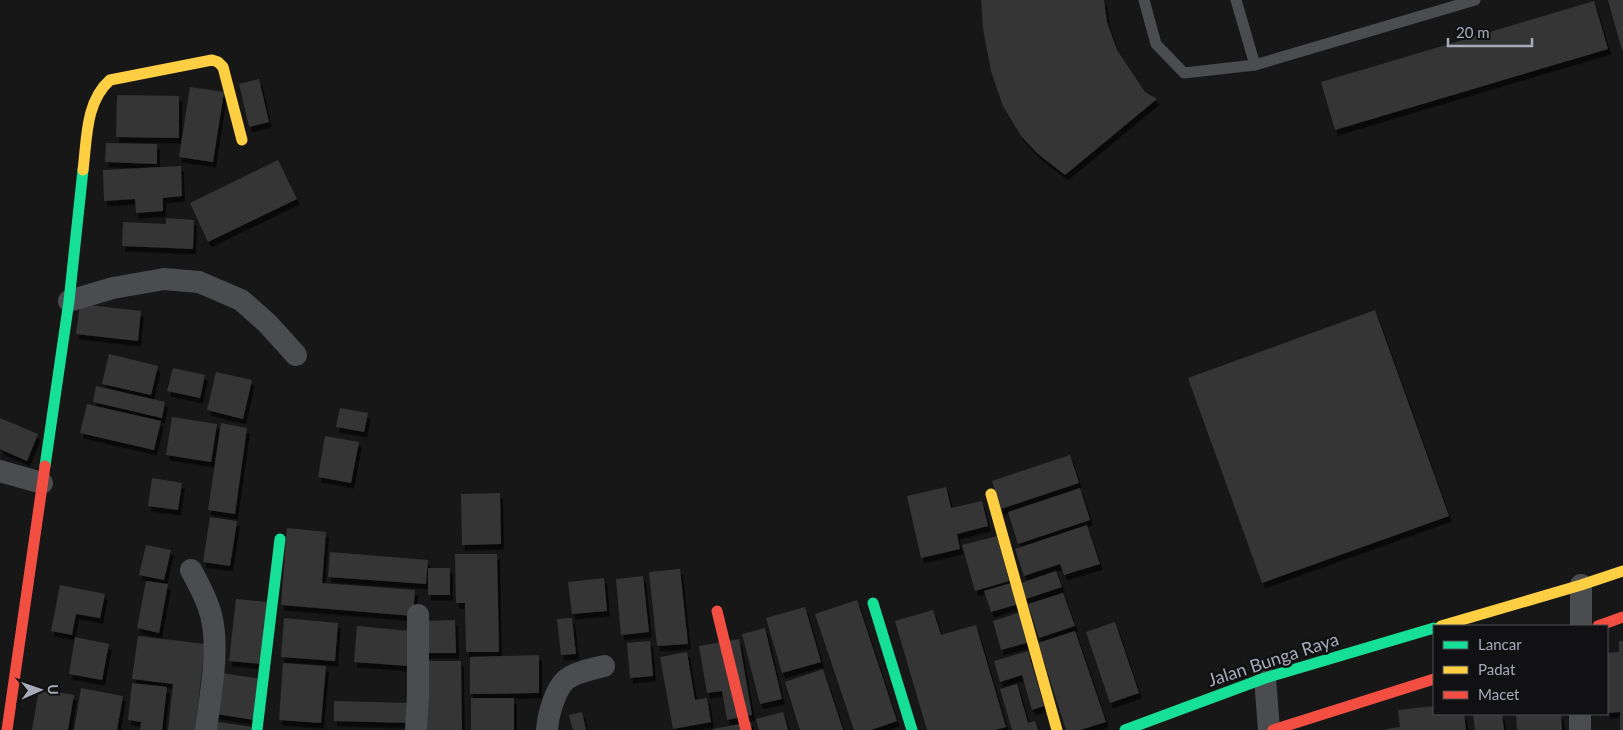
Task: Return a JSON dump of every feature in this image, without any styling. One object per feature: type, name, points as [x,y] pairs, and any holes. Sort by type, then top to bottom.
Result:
[{"type":"street","points":[[7,730],[69,300],[88,126],[96,94],[110,80],[212,60],[218,62],[223,67],[242,140]]},
{"type":"street","points":[[69,300],[114,288],[164,279],[199,282],[241,300],[267,323],[296,355]]},
{"type":"street","points":[[0,471],[42,483]]},
{"type":"street","points":[[991,494],[1056,730]]},
{"type":"street","points":[[257,730],[272,623],[280,539]]},
{"type":"street","points":[[191,570],[212,617],[215,645],[206,730]]},
{"type":"street","points":[[1444,625],[1582,585],[1623,571]]},
{"type":"street","points":[[1580,625],[1582,585]]},
{"type":"street","points":[[873,603],[912,730]]},
{"type":"street","points":[[717,611],[746,730]]},
{"type":"street","points":[[416,730],[418,614]]},
{"type":"street","points":[[1601,625],[1623,617]]},
{"type":"street","name":"Jalan Bunga Raya","points":[[1125,730],[1265,678],[1433,628]]},
{"type":"street","points":[[547,730],[551,708],[558,691],[569,677],[604,666]]},
{"type":"street","points":[[1265,678],[1269,730]]},
{"type":"street","points":[[1273,730],[1433,679]]},
{"type":"street","points":[[1580,715],[1580,730]]},
{"type":"lane","points":[[1144,0],[1156,44],[1184,73],[1255,65],[1475,0]]},
{"type":"lane","points":[[1236,0],[1255,65]]},
{"type":"building","points":[[981,0],[1104,0],[1107,22],[1117,50],[1145,92],[1157,99],[1065,175],[1038,154],[1021,136],[1003,106],[991,71],[983,29]]},
{"type":"building","points":[[1608,0],[1623,0],[1623,50],[1622,50]]},
{"type":"building","points":[[1594,1],[1608,49],[1335,130],[1321,82]]},
{"type":"building","points":[[259,79],[269,122],[249,127],[239,84]]},
{"type":"building","points":[[190,87],[224,92],[213,162],[179,157]]},
{"type":"building","points":[[117,95],[179,96],[179,138],[116,137]]},
{"type":"building","points":[[106,143],[157,144],[157,164],[105,162]]},
{"type":"building","points":[[278,160],[297,199],[208,242],[190,203]]},
{"type":"building","points":[[181,166],[182,196],[163,198],[163,211],[136,213],[135,199],[104,201],[103,170]]},
{"type":"building","points":[[166,218],[194,220],[193,249],[122,246],[123,222],[166,224]]},
{"type":"building","points":[[80,304],[141,311],[138,341],[76,334]]},
{"type":"building","points":[[1375,310],[1449,516],[1262,583],[1188,378]]},
{"type":"building","points":[[109,354],[158,366],[151,395],[102,384]]},
{"type":"building","points":[[173,368],[205,375],[200,398],[167,391]]},
{"type":"building","points":[[216,372],[252,380],[243,419],[207,410]]},
{"type":"building","points":[[96,386],[165,402],[162,418],[93,402]]},
{"type":"building","points":[[87,404],[161,421],[154,450],[80,433]]},
{"type":"building","points":[[340,408],[368,413],[364,432],[336,427]]},
{"type":"building","points":[[172,417],[217,424],[211,462],[166,455]]},
{"type":"building","points":[[0,418],[38,434],[27,461],[0,449]]},
{"type":"building","points":[[221,423],[247,428],[235,514],[208,510]]},
{"type":"building","points":[[325,436],[359,442],[351,483],[318,477]]},
{"type":"building","points":[[1070,455],[1079,483],[1001,509],[992,481]]},
{"type":"building","points":[[152,478],[182,483],[178,510],[148,506]]},
{"type":"building","points":[[946,487],[951,508],[982,501],[988,526],[957,534],[960,549],[921,558],[907,496]]},
{"type":"building","points":[[1080,488],[1090,520],[1018,544],[1008,512]]},
{"type":"building","points":[[500,493],[501,544],[462,545],[461,494]]},
{"type":"building","points":[[210,517],[237,521],[230,566],[203,562]]},
{"type":"building","points":[[1087,525],[1100,564],[1064,575],[1060,564],[1024,576],[1015,549]]},
{"type":"building","points":[[287,528],[326,532],[322,583],[415,590],[413,616],[281,605]]},
{"type":"building","points":[[997,536],[1009,581],[975,591],[962,545]]},
{"type":"building","points":[[146,545],[171,550],[164,580],[139,575]]},
{"type":"building","points":[[330,552],[428,560],[426,584],[328,577]]},
{"type":"building","points":[[455,554],[497,554],[499,652],[466,652],[465,603],[456,603]]},
{"type":"building","points":[[428,568],[450,568],[450,595],[428,595]]},
{"type":"building","points":[[680,569],[688,644],[657,646],[649,572]]},
{"type":"building","points":[[1056,571],[1062,587],[1026,599],[1021,583]]},
{"type":"building","points":[[643,576],[649,632],[621,635],[616,579]]},
{"type":"building","points":[[604,578],[607,611],[572,614],[568,582]]},
{"type":"building","points":[[146,581],[168,584],[159,633],[137,628]]},
{"type":"building","points":[[1011,583],[1018,604],[991,612],[984,591]]},
{"type":"building","points":[[60,585],[105,594],[100,618],[76,614],[72,635],[51,631]]},
{"type":"building","points":[[1063,593],[1075,626],[1039,638],[1028,604]]},
{"type":"building","points":[[236,599],[268,602],[262,664],[229,661]]},
{"type":"building","points":[[857,600],[897,721],[871,730],[854,730],[815,614]]},
{"type":"building","points":[[805,607],[821,662],[782,673],[766,618]]},
{"type":"building","points":[[933,610],[941,635],[976,625],[1006,727],[995,730],[927,730],[895,621]]},
{"type":"building","points":[[1021,612],[1030,642],[1001,650],[993,621]]},
{"type":"building","points":[[284,618],[338,623],[335,661],[281,657]]},
{"type":"building","points":[[572,618],[576,654],[561,655],[557,619]]},
{"type":"building","points":[[455,620],[456,653],[424,653],[424,621]]},
{"type":"building","points":[[1115,622],[1139,693],[1110,703],[1086,632]]},
{"type":"building","points":[[357,626],[411,631],[408,666],[354,662]]},
{"type":"building","points":[[765,628],[782,699],[760,704],[742,634]]},
{"type":"building","points":[[1075,631],[1106,722],[1080,730],[1066,730],[1038,643]]},
{"type":"building","points":[[138,636],[205,644],[195,730],[168,730],[173,684],[132,679]]},
{"type":"building","points":[[75,637],[109,644],[102,680],[69,674]]},
{"type":"building","points":[[739,639],[752,715],[727,720],[722,691],[707,693],[699,646]]},
{"type":"building","points":[[650,641],[653,676],[630,678],[627,643]]},
{"type":"building","points":[[1619,641],[1623,641],[1623,730],[1620,730],[1620,712],[1608,713],[1608,653],[1619,652]]},
{"type":"building","points":[[1028,651],[1044,706],[1032,710],[1022,675],[1000,682],[994,661]]},
{"type":"building","points":[[687,652],[695,700],[707,698],[711,722],[673,729],[660,657]]},
{"type":"building","points":[[539,655],[539,693],[470,694],[470,657]]},
{"type":"building","points":[[424,661],[461,661],[462,730],[424,730]]},
{"type":"building","points":[[283,663],[326,666],[321,723],[279,720]]},
{"type":"building","points":[[823,669],[843,730],[800,730],[785,682]]},
{"type":"building","points":[[222,673],[261,679],[254,720],[216,714]]},
{"type":"building","points":[[132,683],[167,687],[162,730],[140,730],[141,722],[128,720]]},
{"type":"building","points":[[1017,684],[1028,723],[1035,721],[1038,730],[1012,730],[1000,689]]},
{"type":"building","points":[[81,688],[123,696],[117,730],[74,730]]},
{"type":"building","points":[[39,689],[74,695],[68,730],[32,730]]},
{"type":"building","points":[[471,698],[514,698],[514,730],[471,730]]},
{"type":"building","points":[[334,701],[413,703],[413,723],[334,721]]},
{"type":"building","points":[[1433,706],[1433,715],[1464,715],[1466,730],[1387,730],[1400,727],[1398,710]]},
{"type":"building","points":[[582,712],[586,730],[573,730],[569,715]]},
{"type":"building","points":[[783,712],[788,730],[759,730],[756,719]]},
{"type":"building","points":[[1473,715],[1502,715],[1504,730],[1475,730]]},
{"type":"building","points":[[1516,715],[1561,715],[1562,730],[1517,730]]},
{"type":"building","points":[[218,722],[252,727],[251,730],[216,730]]},
{"type":"building","points":[[751,722],[752,730],[713,730],[713,729]]},
{"type":"traffic: fast","points":[[45,466],[69,301],[83,170]]},
{"type":"traffic: fast","points":[[257,730],[280,539]]},
{"type":"traffic: fast","points":[[873,603],[912,730]]},
{"type":"traffic: fast","points":[[1125,730],[1265,678],[1433,628]]},
{"type":"traffic: slow","points":[[83,170],[92,110],[96,99],[110,80],[212,60],[218,62],[223,67],[242,140]]},
{"type":"traffic: slow","points":[[991,494],[1057,730]]},
{"type":"traffic: slow","points":[[1444,625],[1623,571]]},
{"type":"traffic: jam","points":[[7,730],[45,466]]},
{"type":"traffic: jam","points":[[717,611],[746,730]]},
{"type":"traffic: jam","points":[[1601,625],[1623,617]]},
{"type":"traffic: jam","points":[[1273,730],[1433,679]]}]
